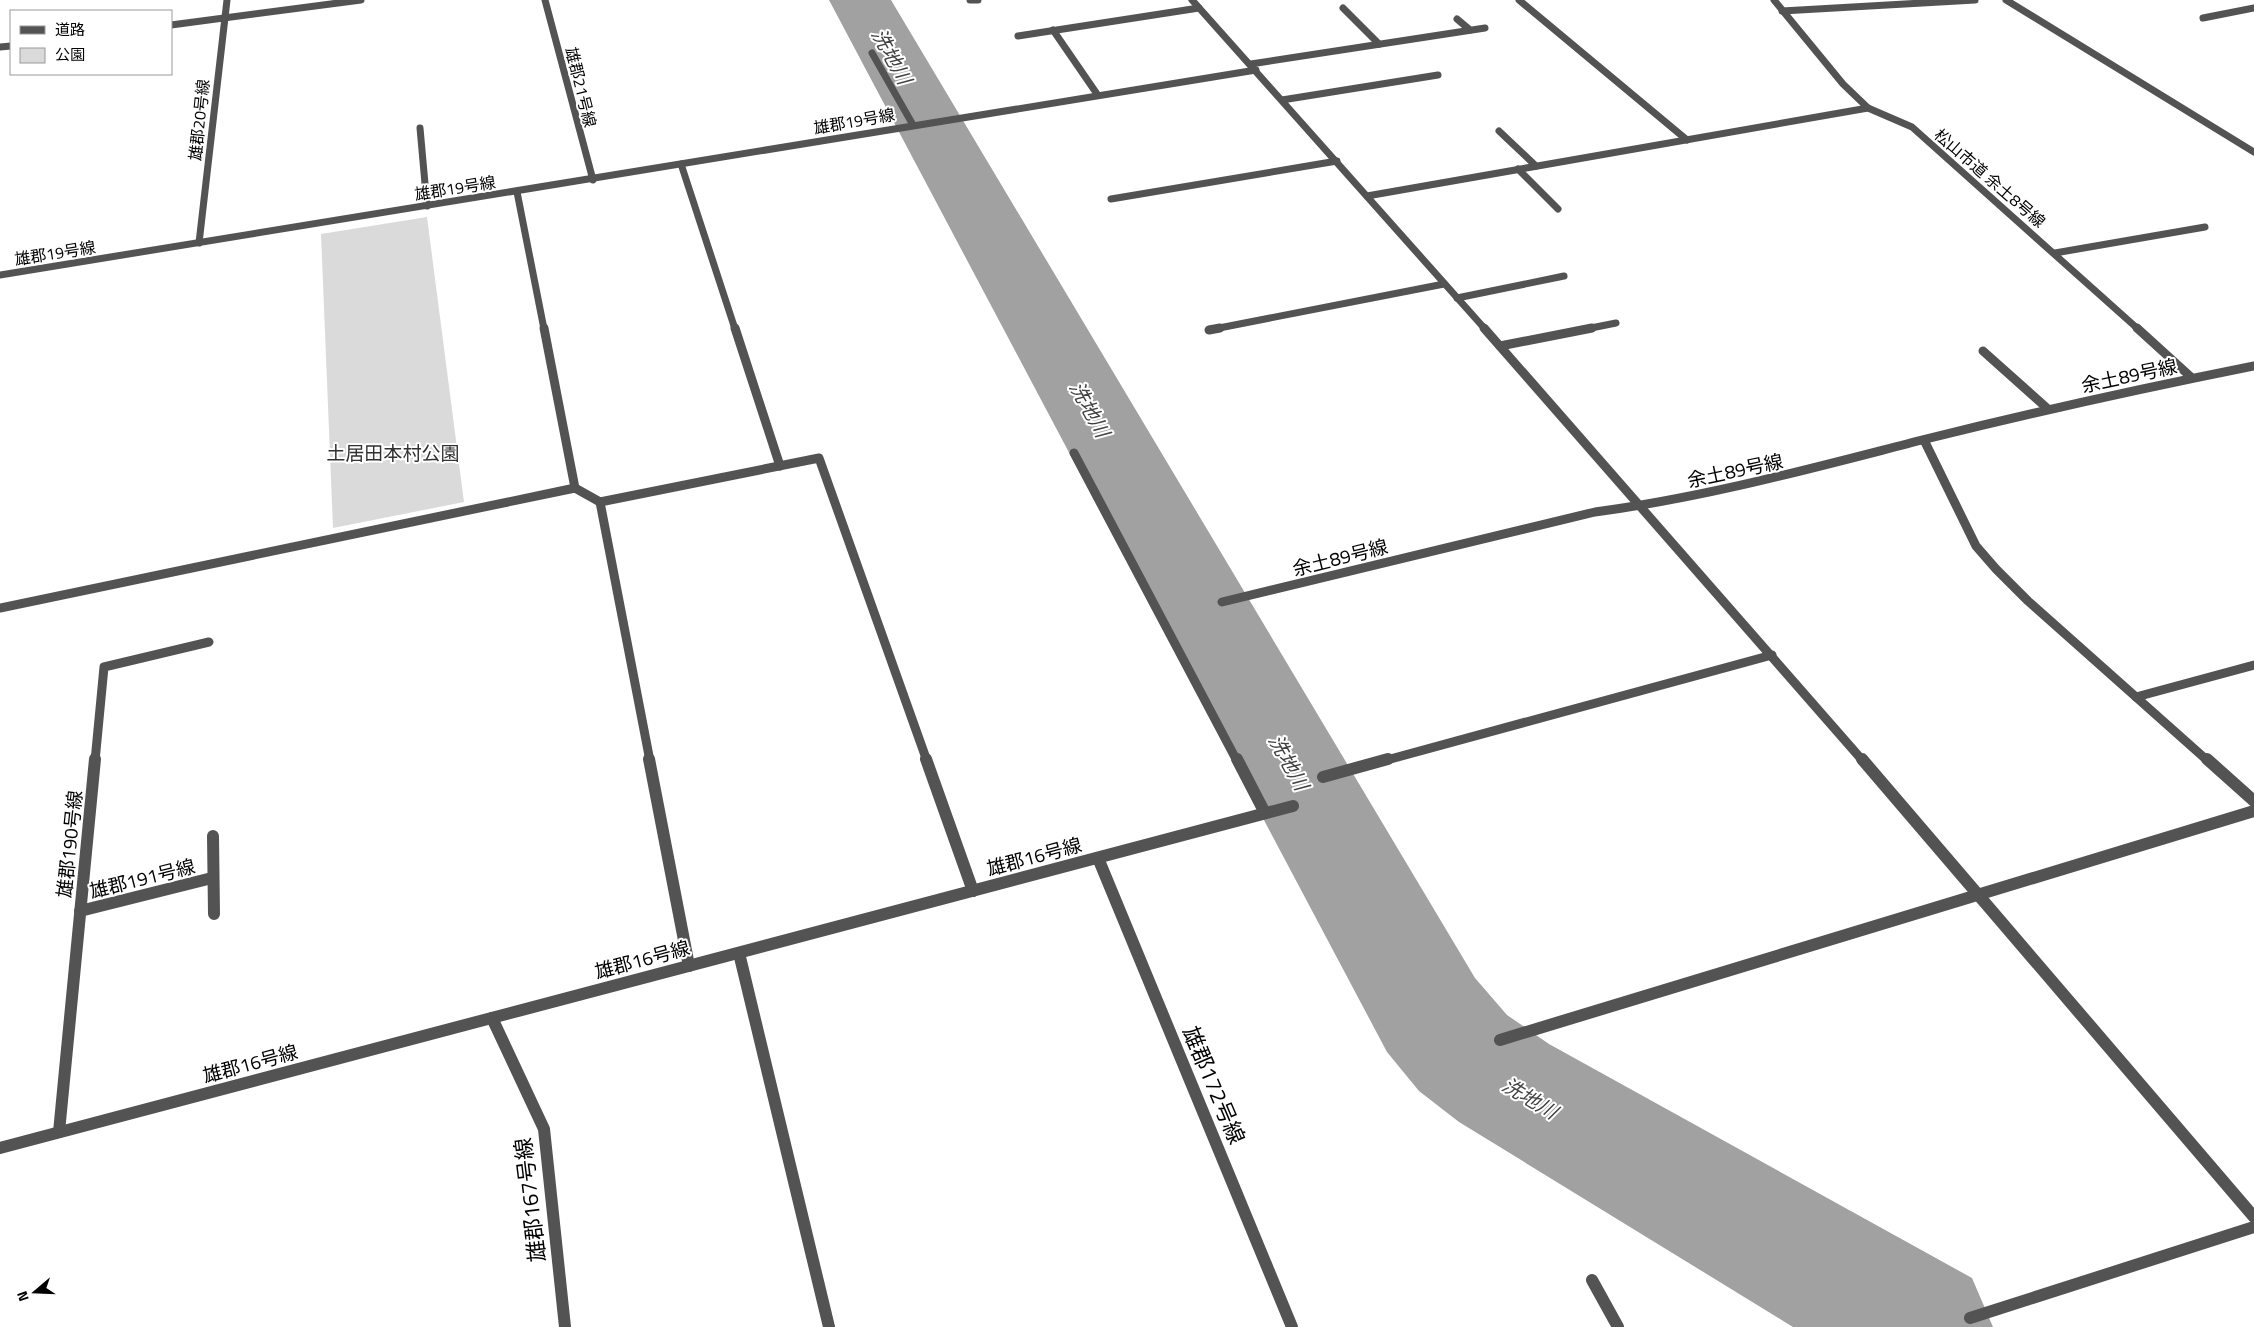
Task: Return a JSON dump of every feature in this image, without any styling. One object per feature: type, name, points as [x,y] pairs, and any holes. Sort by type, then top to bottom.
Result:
[{"type":"street","name":"雄郡20号線","points":[[199,243],[227,0]]},
{"type":"street","points":[[172,25],[361,0]]},
{"type":"street","name":"雄郡21号線","points":[[545,0],[581,141],[593,180]]},
{"type":"street","points":[[970,0],[978,0]]},
{"type":"street","points":[[1519,0],[1687,140]]},
{"type":"street","name":"松山市道 余土8号線","points":[[1774,0],[1843,84],[1868,108],[1912,127],[2055,253],[2192,378]]},
{"type":"street","points":[[1782,11],[1936,4],[1976,0]]},
{"type":"street","points":[[2006,0],[2254,152]]},
{"type":"street","points":[[1018,36],[1196,4],[1254,67],[1772,655],[1979,894],[2254,1217]]},
{"type":"street","points":[[1343,8],[1379,44]]},
{"type":"street","points":[[2203,18],[2254,8]]},
{"type":"street","points":[[1457,19],[1470,30]]},
{"type":"street","name":"雄郡19号線","points":[[0,275],[593,180],[1379,44],[1485,28]]},
{"type":"street","points":[[1053,30],[1097,94]]},
{"type":"street","points":[[872,53],[915,124]]},
{"type":"street","points":[[1282,100],[1438,75]]},
{"type":"street","points":[[1367,196],[1868,108]]},
{"type":"street","points":[[420,128],[427,206]]},
{"type":"street","points":[[1500,131],[1536,166]]},
{"type":"street","points":[[1111,199],[1337,161]]},
{"type":"street","points":[[681,164],[780,466]]},
{"type":"street","points":[[1518,169],[1558,209]]},
{"type":"street","points":[[517,192],[575,488]]},
{"type":"street","points":[[2055,253],[2205,227]]},
{"type":"street","points":[[1457,298],[1564,276]]},
{"type":"street","points":[[1209,330],[1444,284]]},
{"type":"street","points":[[1500,346],[1616,323]]},
{"type":"street","points":[[1983,351],[2048,409]]},
{"type":"street","name":"余土89号線","points":[[1222,602],[1595,512],[1642,507],[1819,468],[2048,409],[2254,366]]},
{"type":"street","points":[[1924,440],[1976,546],[1996,569],[2028,601],[2254,801]]},
{"type":"street","points":[[1074,453],[1265,812]]},
{"type":"street","points":[[0,608],[575,488],[600,502],[819,458],[973,891]]},
{"type":"street","points":[[600,502],[690,966]]},
{"type":"street","name":"雄郡190号線","points":[[59,1132],[104,667],[209,642]]},
{"type":"street","points":[[1323,777],[1772,655]]},
{"type":"street","points":[[2136,697],[2254,665]]},
{"type":"street","name":"雄郡16号線","points":[[0,1148],[1293,806]]},
{"type":"street","points":[[1500,1040],[2254,811]]},
{"type":"street","points":[[214,836],[212,878],[214,914]]},
{"type":"street","name":"雄郡172号線","points":[[1098,858],[1292,1327]]},
{"type":"street","name":"雄郡191号線","points":[[80,911],[212,878]]},
{"type":"street","points":[[739,953],[829,1327]]},
{"type":"street","name":"雄郡167号線","points":[[492,1018],[544,1129],[565,1327]]},
{"type":"street","points":[[1970,1318],[2254,1227]]},
{"type":"street","points":[[1592,1280],[1618,1327]]},
{"type":"green space","name":"土居田本村公園","points":[[427,217],[464,502],[333,528],[321,234]]},
{"type":"waterway","name":"洗地川","points":[[860,0],[1431,1015],[1463,1053],[1504,1083],[1922,1327]]}]
